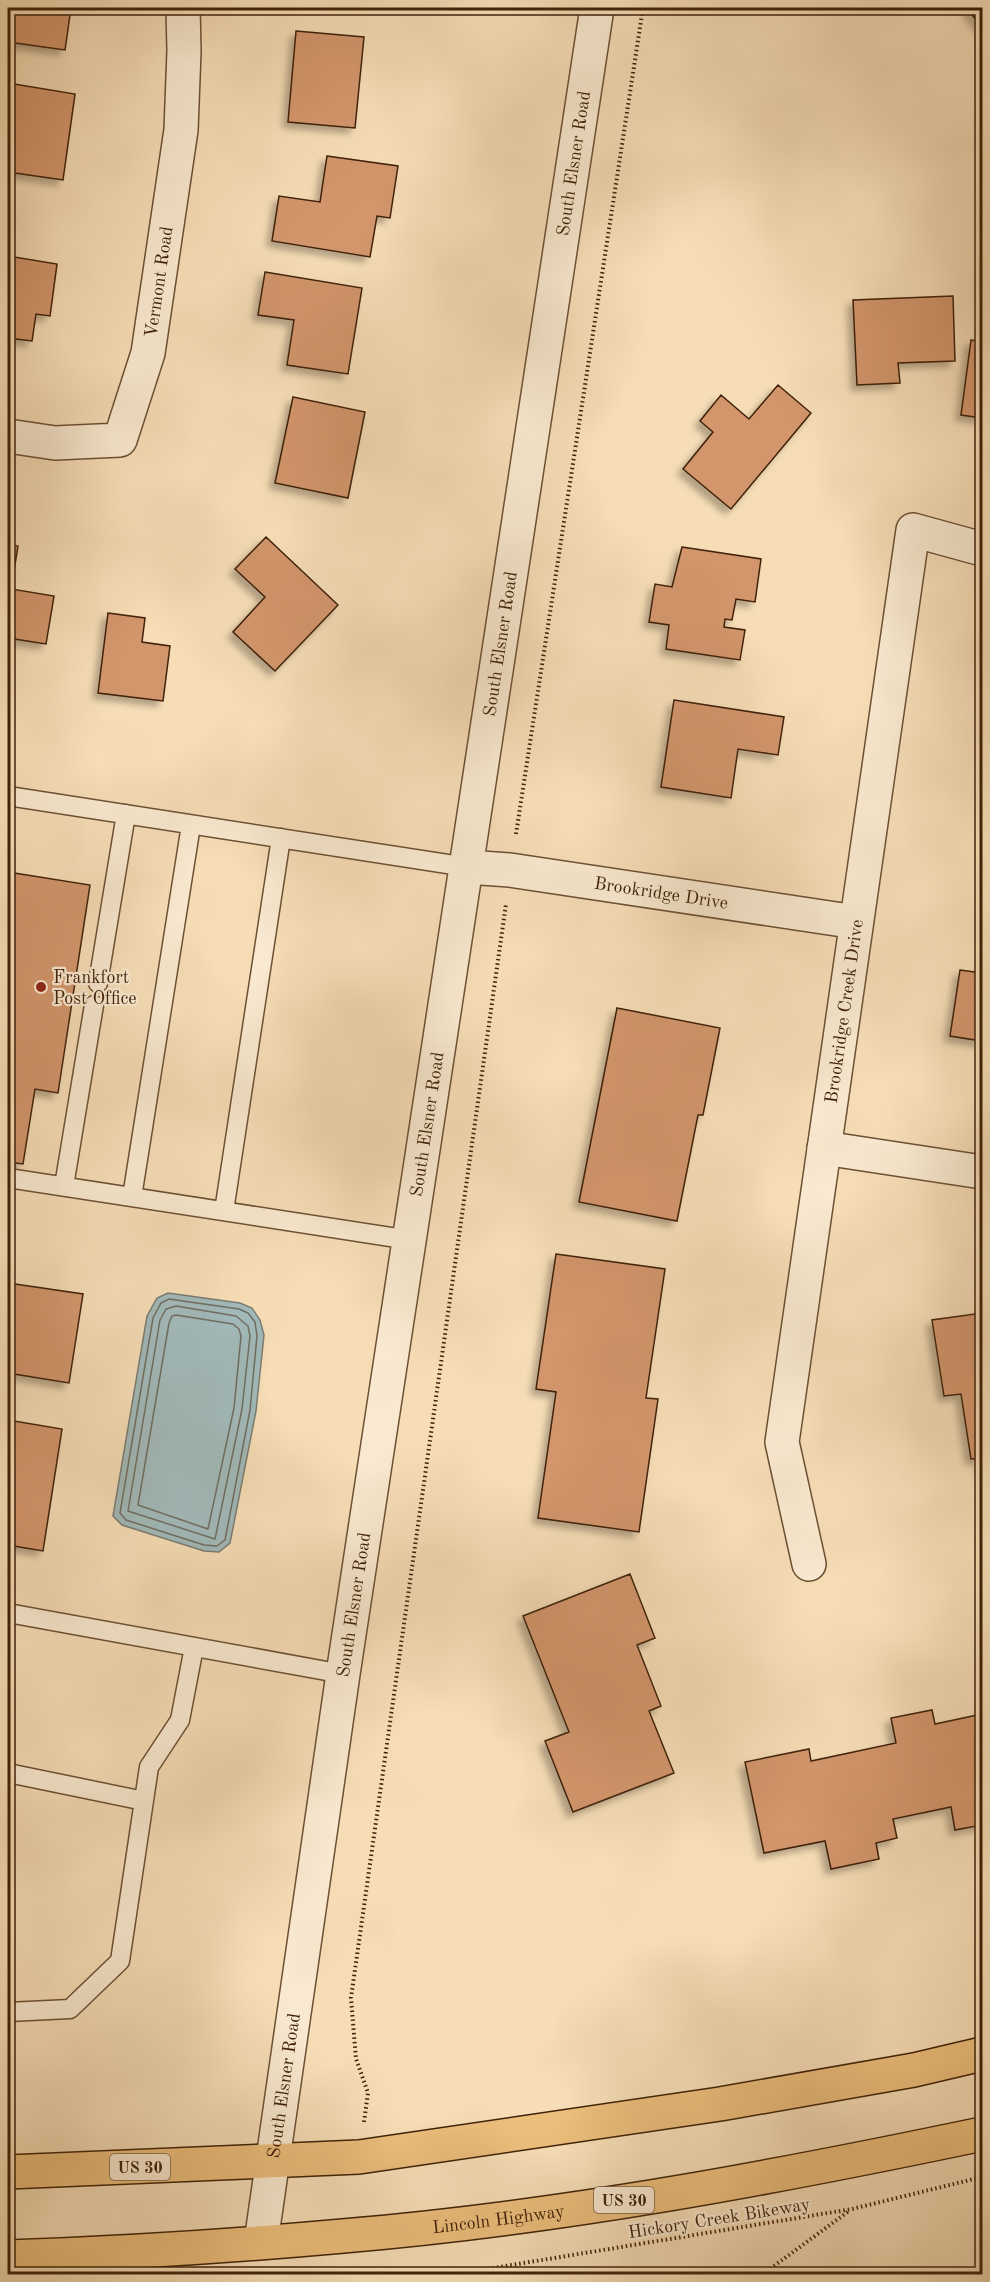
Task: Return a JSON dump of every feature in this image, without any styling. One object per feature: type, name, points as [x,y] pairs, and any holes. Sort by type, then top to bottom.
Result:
[{"type":"main road","name":"US 30","points":[[8,2172],[359,2157],[543,2132],[720,2104],[914,2070],[982,2054]]},
{"type":"main road","name":"Lincoln Highway","points":[[8,2257],[356,2235],[508,2217],[715,2185],[982,2134]]},
{"type":"street","name":"Vermont Road","points":[[8,436],[55,443],[120,440],[148,353],[181,130],[183,8]]},
{"type":"street","name":"South Elsner Road","points":[[261,2242],[343,1674],[597,8]]},
{"type":"street","name":"Brookridge Creek Drive","points":[[809,1564],[782,1442],[913,530],[982,549]]},
{"type":"street","name":"Brookridge Drive","points":[[467,867],[510,870],[856,922]]},
{"type":"street","points":[[824,1148],[982,1172]]},
{"type":"lane","points":[[8,796],[467,867]]},
{"type":"lane","points":[[98,983],[126,814]]},
{"type":"lane","points":[[132,1197],[191,825]]},
{"type":"lane","points":[[225,1211],[281,838]]},
{"type":"lane","points":[[64,1186],[94,1005]]},
{"type":"lane","points":[[8,1178],[410,1240]]},
{"type":"lane","points":[[8,1613],[343,1674]]},
{"type":"lane","points":[[8,2012],[70,2009],[120,1961],[149,1767],[180,1720],[194,1647]]},
{"type":"lane","points":[[8,1773],[144,1800]]},
{"type":"path","points":[[368,2093],[356,2059],[351,1998],[510,870],[643,8]]},
{"type":"path","name":"Hickory Creek Bikeway","points":[[457,2274],[852,2209],[982,2177]]},
{"type":"path","points":[[763,2274],[852,2209]]},
{"type":"water","points":[[168,1293],[240,1303],[252,1308],[260,1320],[264,1335],[256,1411],[230,1543],[219,1552],[204,1551],[122,1525],[113,1516],[147,1316],[157,1298]]},
{"type":"building","points":[[8,8],[71,8],[65,50],[8,42]]},
{"type":"building","points":[[967,8],[982,8],[982,28]]},
{"type":"building","points":[[296,31],[364,37],[355,128],[288,122]]},
{"type":"building","points":[[8,83],[75,94],[63,180],[8,172]]},
{"type":"building","points":[[327,156],[398,166],[390,218],[377,216],[370,257],[272,241],[279,196],[320,202]]},
{"type":"building","points":[[8,256],[57,264],[50,316],[36,314],[32,341],[8,338]]},
{"type":"building","points":[[265,272],[362,288],[348,374],[287,365],[294,320],[258,315]]},
{"type":"building","points":[[953,296],[955,361],[898,363],[900,383],[857,385],[853,300]]},
{"type":"building","points":[[971,340],[982,342],[982,418],[961,415]]},
{"type":"building","points":[[778,385],[811,413],[731,509],[683,469],[713,432],[700,421],[721,395],[749,419]]},
{"type":"building","points":[[293,397],[365,412],[348,498],[275,483]]},
{"type":"building","points":[[266,537],[338,605],[275,671],[233,632],[265,597],[235,569]]},
{"type":"building","points":[[8,544],[18,546],[11,589],[54,596],[46,644],[8,638]]},
{"type":"building","points":[[682,547],[761,559],[755,602],[736,599],[732,620],[725,619],[724,627],[745,630],[740,660],[666,649],[669,625],[649,622],[655,584],[672,587]]},
{"type":"building","points":[[108,613],[145,618],[142,642],[170,646],[163,701],[98,693]]},
{"type":"building","points":[[674,700],[784,717],[778,755],[738,749],[731,798],[661,787]]},
{"type":"building","name":"Frankfort Post Office","points":[[8,872],[90,885],[58,1093],[35,1089],[23,1164],[8,1162]]},
{"type":"building","points":[[960,970],[982,973],[982,1041],[950,1036]]},
{"type":"building","points":[[617,1008],[720,1028],[703,1115],[698,1115],[677,1221],[579,1202]]},
{"type":"building","points":[[556,1254],[665,1269],[646,1398],[658,1399],[639,1532],[538,1518],[556,1392],[536,1389]]},
{"type":"building","points":[[8,1283],[83,1294],[69,1383],[8,1373]]},
{"type":"building","points":[[982,1313],[982,1470],[981,1458],[971,1459],[961,1394],[944,1396],[932,1320]]},
{"type":"building","points":[[8,1420],[62,1429],[43,1551],[8,1545]]},
{"type":"building","points":[[630,1574],[655,1638],[637,1645],[661,1706],[649,1711],[674,1773],[573,1812],[545,1741],[569,1732],[523,1616]]},
{"type":"building","points":[[932,1710],[935,1724],[982,1714],[982,1825],[955,1830],[951,1807],[893,1819],[897,1838],[876,1843],[879,1859],[831,1869],[825,1841],[764,1853],[745,1762],[809,1749],[811,1761],[896,1743],[891,1718]]},
{"type":"place","name":"Frankfort Post Office","points":[[41,987]]}]
